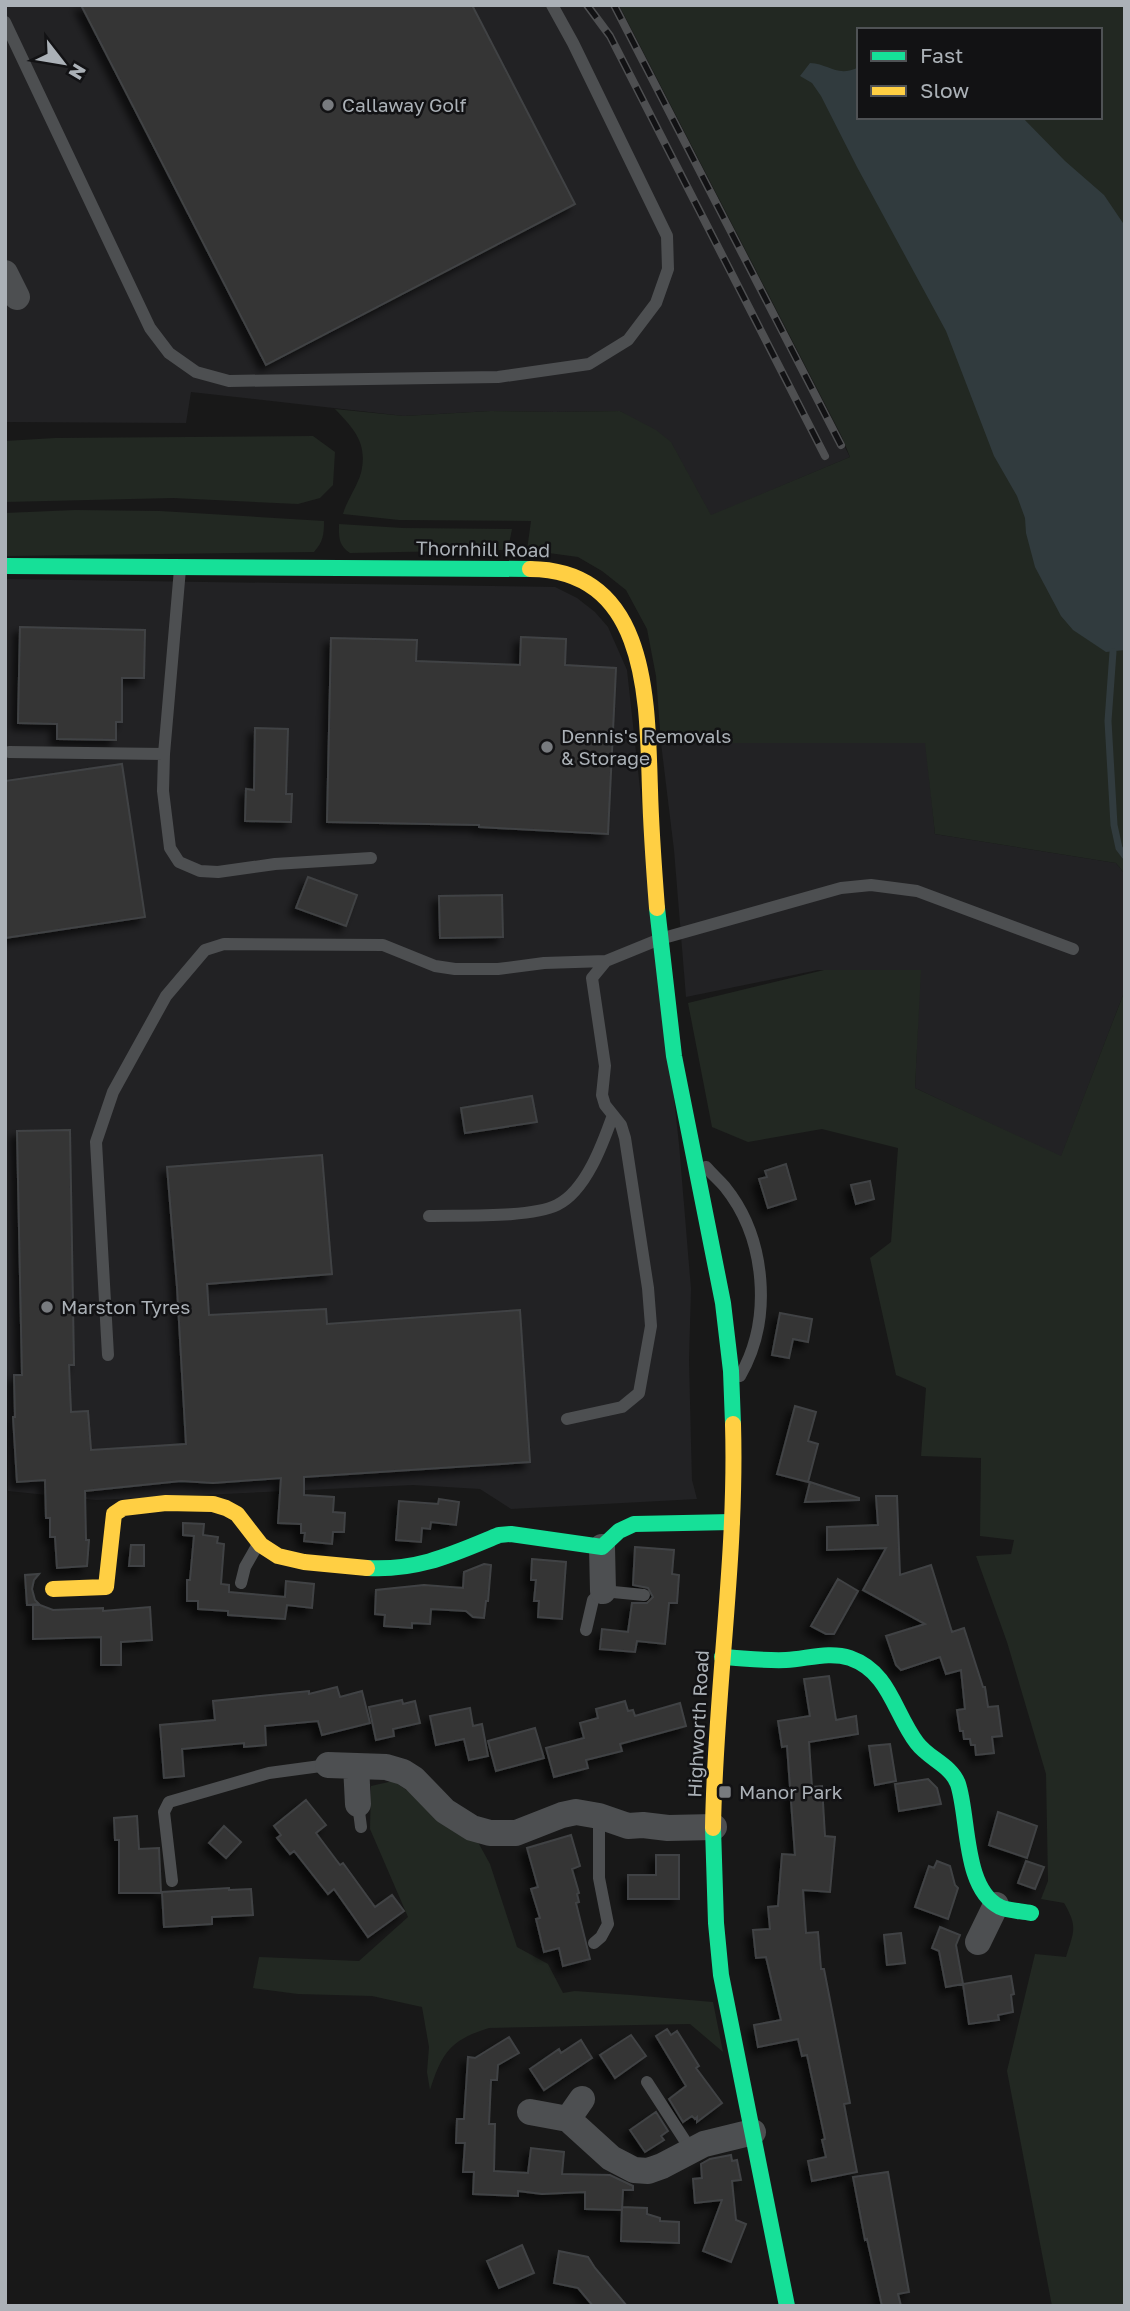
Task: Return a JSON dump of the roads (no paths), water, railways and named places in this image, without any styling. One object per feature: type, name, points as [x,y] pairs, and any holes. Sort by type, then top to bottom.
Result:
[{"type":"street","points":[[5,273],[17,297]]},
{"type":"street","name":"Thornhill Road","points":[[5,566],[516,568],[560,571],[594,587],[608,598],[621,616],[642,675],[646,699],[660,939],[669,1025],[690,1147]]},
{"type":"street","name":"Highworth Road","points":[[690,1147],[706,1208],[720,1282],[732,1390],[732,1522],[714,1827],[716,1922],[728,2018],[787,2306]]},
{"type":"street","points":[[53,1589],[106,1587],[114,1514],[123,1508],[219,1504],[241,1518],[259,1543],[272,1553],[302,1562],[349,1567],[393,1568],[423,1564],[499,1535],[510,1534],[602,1547]]},
{"type":"street","points":[[603,1591],[602,1547],[619,1531],[634,1524],[732,1522]]},
{"type":"street","points":[[722,1657],[783,1660],[834,1655],[862,1663],[873,1670],[885,1682],[917,1743],[957,1781],[970,1865],[980,1885],[996,1905],[1031,1913]]},
{"type":"street","points":[[328,1765],[386,1767],[403,1772],[414,1779],[445,1811],[472,1828],[491,1833],[516,1833],[576,1812],[599,1816],[628,1826],[643,1825],[668,1829],[714,1827]]},
{"type":"street","points":[[356,1766],[359,1816]]},
{"type":"street","points":[[978,1942],[996,1905]]},
{"type":"street","points":[[530,2112],[575,2109],[611,2158],[634,2170],[654,2170],[691,2150],[719,2139],[753,2132]]},
{"type":"lane","points":[[6,27],[150,328],[169,353],[196,372],[229,381],[498,377],[589,365],[628,340],[656,303],[668,269],[667,236],[552,5]]},
{"type":"lane","points":[[180,568],[163,791],[170,848],[179,862],[200,871],[232,872],[275,864],[371,858]]},
{"type":"lane","points":[[9,752],[164,754]]},
{"type":"lane","points":[[108,1355],[96,1142],[113,1092],[166,996],[205,950],[224,944],[383,945],[435,966],[455,969],[498,969],[544,963],[606,961],[660,939],[841,888],[871,885],[917,891],[1073,949]]},
{"type":"lane","points":[[566,1419],[622,1407],[639,1393],[651,1326],[648,1288],[625,1138],[621,1125],[605,1105],[601,1095],[605,1066],[592,978],[606,961]]},
{"type":"lane","points":[[429,1216],[540,1212],[560,1204],[579,1187],[591,1167],[613,1115]]},
{"type":"lane","points":[[690,1147],[725,1187],[736,1205],[758,1267],[762,1291],[757,1334],[749,1359],[732,1390]]},
{"type":"lane","points":[[241,1583],[259,1543]]},
{"type":"lane","points":[[586,1630],[593,1600],[603,1591],[644,1595]]},
{"type":"lane","points":[[172,1881],[164,1812],[169,1802],[269,1773],[328,1765]]},
{"type":"lane","points":[[594,1943],[608,1924],[599,1878],[599,1816]]},
{"type":"lane","points":[[647,2082],[691,2150]]},
{"type":"waterway","points":[[1113,652],[1108,721],[1114,825],[1119,848],[1125,856]]},
{"type":"railway","points":[[587,5],[610,36],[825,456]]},
{"type":"railway","points":[[614,5],[841,445]]},
{"type":"place","name":"Callaway Golf","points":[[328,105]]},
{"type":"place","name":"Dennis's Removals & Storage","points":[[547,747]]},
{"type":"place","name":"Marston Tyres","points":[[47,1307]]},
{"type":"place","name":"Manor Park","points":[[725,1792]]}]
